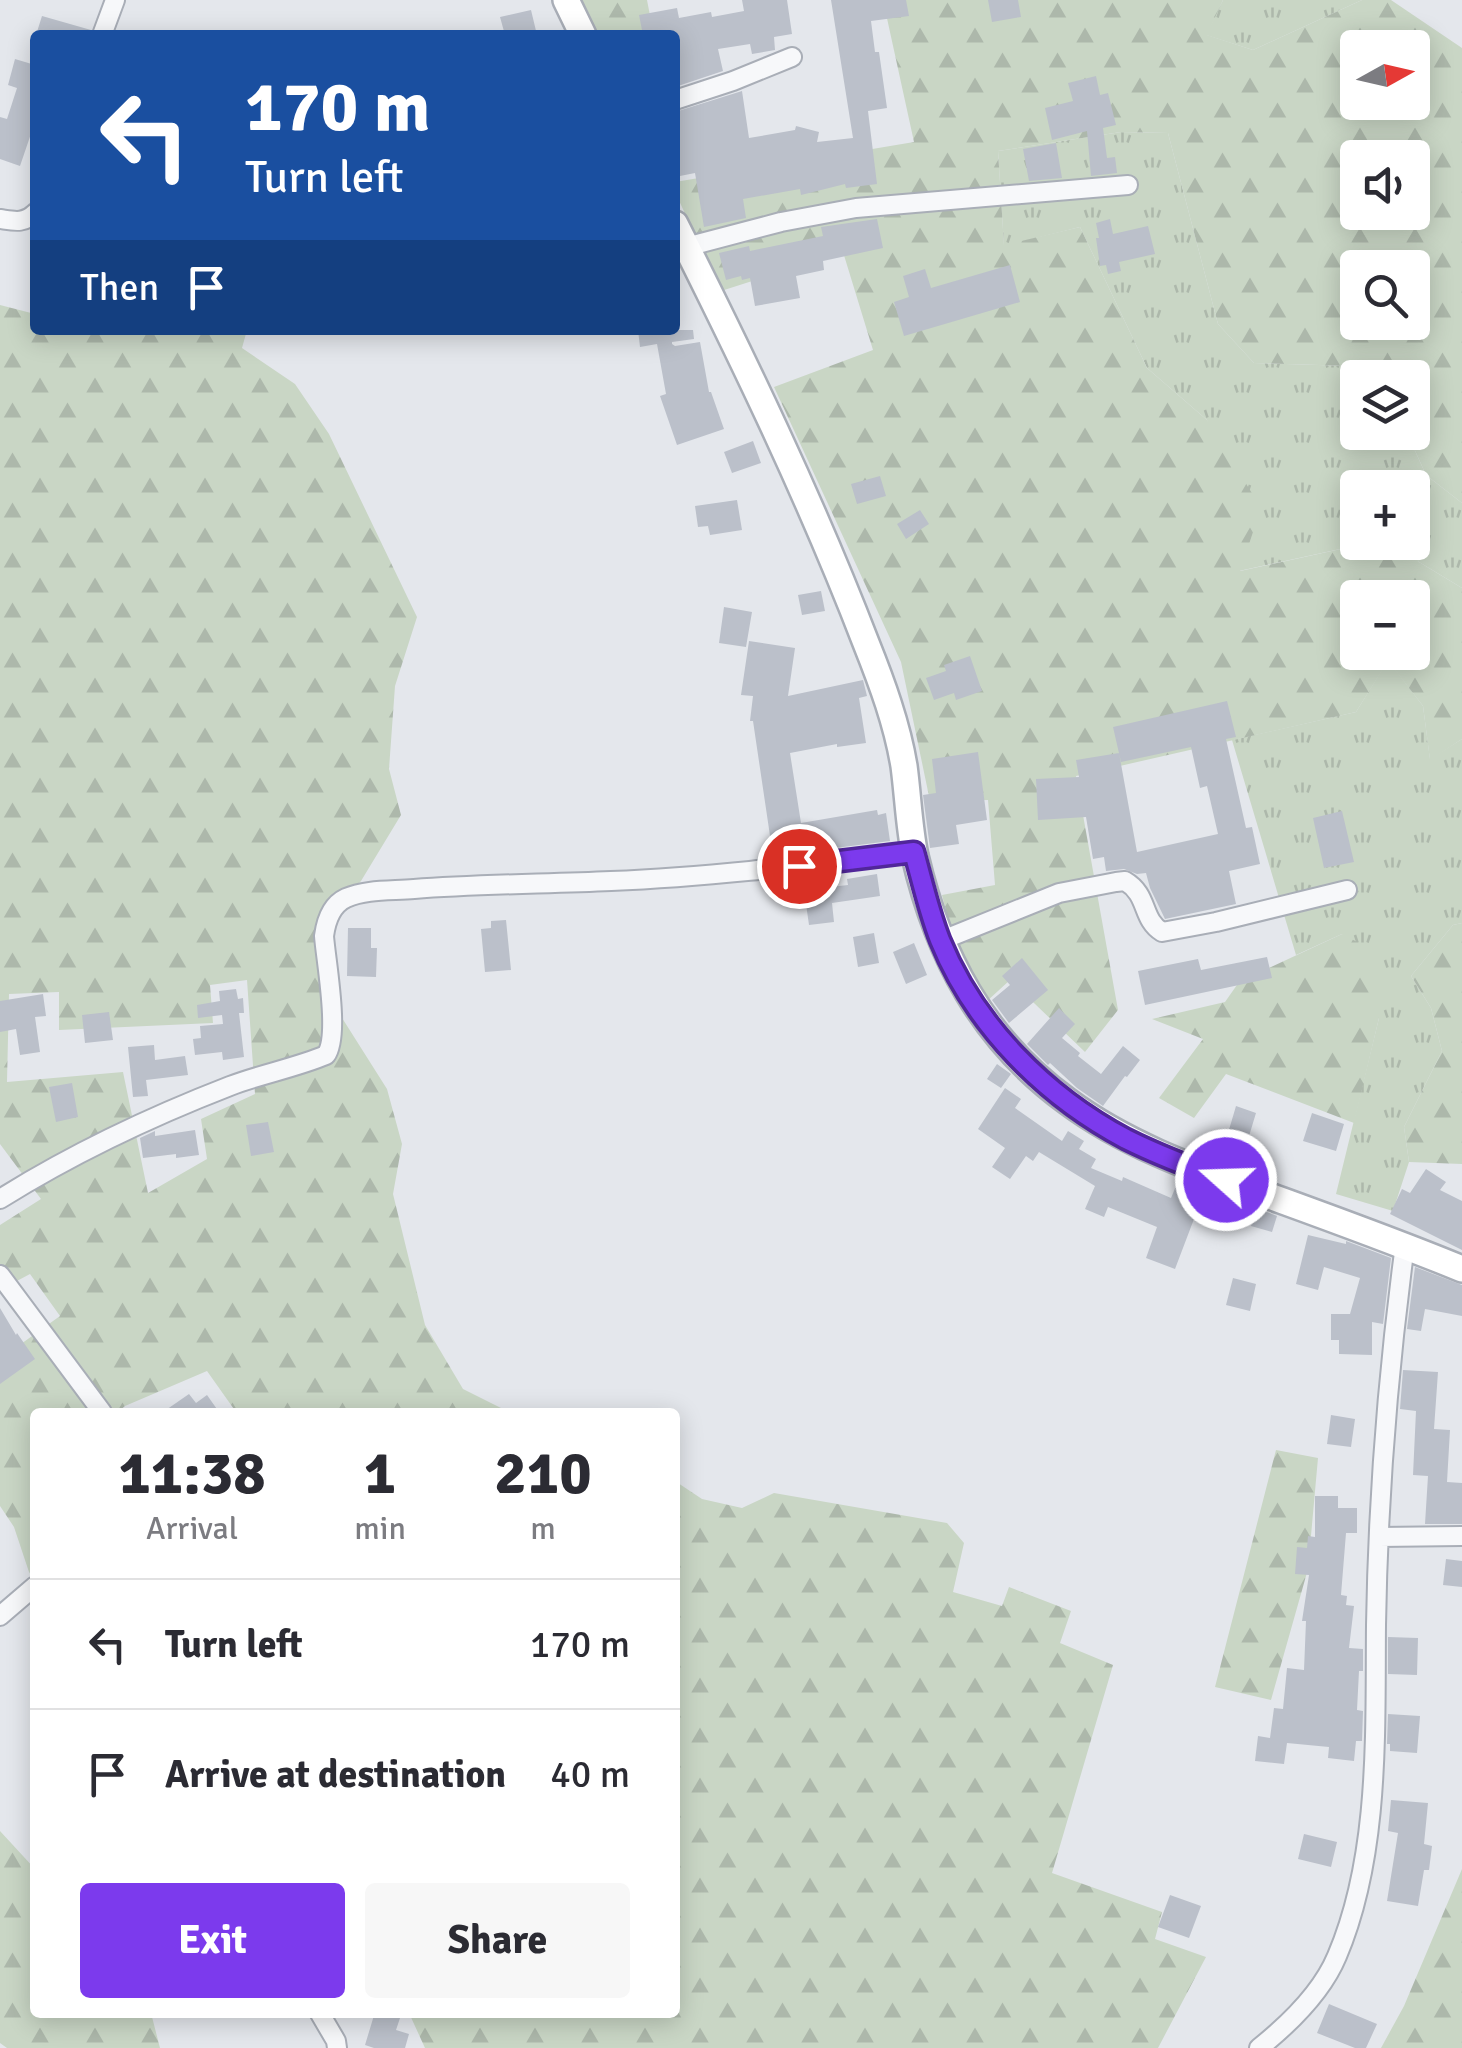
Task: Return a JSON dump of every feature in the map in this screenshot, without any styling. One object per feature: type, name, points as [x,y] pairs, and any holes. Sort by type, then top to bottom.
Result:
[{"type":"street","points":[[104,30],[115,0]]},
{"type":"street","points":[[566,0],[581,30]]},
{"type":"street","points":[[680,98],[792,57]]},
{"type":"street","points":[[1128,186],[843,210],[681,235],[798,479],[866,643],[903,764],[914,852],[940,941],[965,988],[1004,1044],[1066,1100],[1100,1123],[1174,1161],[1462,1269]]},
{"type":"street","points":[[0,218],[20,221],[30,217]]},
{"type":"street","points":[[0,1200],[157,1117],[230,1086],[326,1055],[331,1048],[332,1017],[324,936],[332,910],[348,897],[451,886],[760,871],[914,852]]},
{"type":"street","points":[[940,941],[1059,893],[1116,882],[1125,881],[1139,892],[1153,926],[1162,932],[1347,890]]},
{"type":"street","points":[[1259,2048],[1301,2011],[1336,1960],[1366,1857],[1377,1712],[1380,1537],[1393,1335],[1405,1246]]},
{"type":"street","points":[[0,1274],[99,1408]]},
{"type":"street","points":[[1380,1537],[1462,1536]]},
{"type":"street","points":[[0,1616],[30,1590]]},
{"type":"street","points":[[323,2018],[337,2048]]},
{"type":"green space","points":[[574,0],[647,0],[653,30],[589,30]]},
{"type":"green space","points":[[883,0],[1223,0],[1207,35],[1253,50],[1362,0],[1391,0],[1462,48],[1462,503],[1430,478],[1430,470],[1424,470],[1415,450],[1430,450],[1430,360],[1340,360],[1340,366],[1254,363],[1218,324],[1168,133],[1121,132],[998,151],[1004,245],[1080,227],[1147,368],[1207,420],[1261,508],[1240,571],[1340,549],[1340,560],[1418,560],[1462,588],[1462,739],[1430,760],[1423,706],[1395,670],[1430,670],[1430,580],[1340,580],[1340,670],[1382,670],[1356,712],[1076,776],[1118,1010],[1085,1052],[1010,980],[986,1002],[956,950],[942,895],[995,885],[988,800],[930,801],[901,662],[774,387],[873,350],[843,252],[721,291],[680,203],[680,181],[914,142]]},
{"type":"green space","points":[[1223,0],[1362,0],[1253,50],[1206,35]]},
{"type":"green space","points":[[1121,132],[1168,133],[1218,324],[1254,363],[1340,366],[1340,450],[1415,450],[1424,470],[1340,470],[1340,549],[1239,571],[1207,420],[1147,368],[1080,227],[1004,246],[998,151]]},
{"type":"green space","points":[[0,305],[30,313],[30,335],[246,335],[242,348],[295,384],[329,434],[417,617],[395,686],[389,769],[401,815],[361,881],[329,916],[325,991],[387,1089],[402,1144],[393,1194],[425,1325],[463,1389],[501,1408],[233,1408],[207,1371],[123,1408],[30,1408],[30,1574],[14,1527],[0,1506],[0,1359],[60,1316],[30,1274],[0,1290],[0,1225],[41,1199],[0,1144]],"holes":[[[247,980],[255,1094],[201,1119],[207,1159],[148,1193],[123,1072],[7,1082],[9,994],[59,992],[59,1030],[213,1023],[210,985]]]},
{"type":"green space","points":[[1430,478],[1462,503],[1462,588],[1419,562],[1430,560]]},
{"type":"green space","points":[[1382,670],[1396,670],[1423,706],[1430,759],[1462,739],[1462,923],[1453,925],[1411,976],[1431,1008],[1442,1051],[1404,1127],[1409,1162],[1393,1211],[1336,1194],[1379,1018],[1342,934],[1296,955],[1232,740],[1356,712]]},
{"type":"green space","points":[[1462,923],[1462,1164],[1409,1162],[1404,1127],[1442,1051],[1431,1008],[1411,976],[1453,925]]},
{"type":"green space","points":[[1342,934],[1378,953],[1379,1018],[1354,1123],[1226,1074],[1194,1118],[1159,1098],[1203,1039],[1152,1019],[1225,1002],[1239,982]]},
{"type":"green space","points":[[1276,1450],[1318,1458],[1308,1569],[1271,1700],[1215,1687]]},
{"type":"green space","points":[[680,1484],[702,1499],[742,1508],[774,1493],[947,1523],[964,1543],[953,1592],[1002,1606],[1009,1587],[1071,1611],[1060,1643],[1113,1665],[1052,1873],[1162,1912],[1155,1939],[1206,1957],[1158,2048],[425,2048],[411,2018],[680,2018]]},
{"type":"green space","points":[[0,1831],[30,1864],[30,2018],[152,2018],[160,2048],[7,2048],[0,2043]]},
{"type":"green space","points":[[1462,1869],[1462,2048],[1381,2048],[1404,2006]]},
{"type":"building","points":[[742,0],[787,0],[792,34],[774,37],[775,50],[752,54],[750,44],[718,49],[723,71],[680,85],[680,30],[642,30],[639,15],[677,8],[679,18],[744,11]]},
{"type":"building","points":[[831,0],[906,0],[909,16],[871,21],[887,108],[868,111],[877,184],[846,188],[845,184],[801,195],[800,189],[743,199],[746,218],[704,227],[695,173],[680,176],[680,110],[742,91],[749,138],[795,130],[796,126],[819,132],[817,142],[853,138]]},
{"type":"building","points":[[988,0],[1018,0],[1021,17],[992,22]]},
{"type":"building","points":[[531,10],[536,30],[504,30],[500,17]]},
{"type":"building","points":[[42,16],[91,30],[38,30]]},
{"type":"building","points":[[15,59],[30,64],[30,137],[20,166],[0,159],[0,117],[7,119],[17,88],[8,85]]},
{"type":"building","points":[[1096,76],[1100,95],[1108,93],[1116,125],[1103,128],[1107,158],[1115,157],[1117,173],[1091,176],[1087,131],[1052,140],[1045,108],[1073,101],[1068,83]]},
{"type":"building","points":[[1056,143],[1062,178],[1029,181],[1023,149]]},
{"type":"building","points":[[877,219],[883,248],[823,261],[824,270],[796,276],[800,298],[755,306],[750,278],[726,280],[719,253],[749,246],[750,251],[823,236],[821,227]]},
{"type":"building","points":[[1110,219],[1113,234],[1148,226],[1155,254],[1119,262],[1121,271],[1108,274],[1106,265],[1100,266],[1096,223]]},
{"type":"building","points":[[1010,265],[1020,302],[904,336],[894,302],[909,297],[903,276],[925,269],[931,288]]},
{"type":"building","points":[[680,330],[693,330],[694,339],[672,344],[700,342],[709,392],[724,429],[677,445],[660,396],[666,394],[657,344],[640,347],[639,335],[680,335]]},
{"type":"building","points":[[753,441],[761,463],[732,473],[724,452]]},
{"type":"building","points":[[880,476],[886,496],[857,504],[851,484]]},
{"type":"building","points":[[737,500],[742,530],[710,535],[708,526],[698,527],[695,506]]},
{"type":"building","points":[[920,510],[929,524],[906,539],[897,524]]},
{"type":"building","points":[[821,591],[825,611],[802,615],[798,595]]},
{"type":"building","points":[[724,607],[752,612],[746,647],[719,643]]},
{"type":"building","points":[[749,641],[795,648],[788,696],[863,680],[867,696],[859,698],[866,743],[790,753],[801,823],[877,810],[878,815],[886,813],[890,841],[773,856],[750,721],[753,696],[741,695]]},
{"type":"building","points":[[970,656],[982,691],[956,700],[954,693],[934,700],[926,678],[946,671],[944,665]]},
{"type":"building","points":[[1227,701],[1236,737],[1226,739],[1246,828],[1252,827],[1260,864],[1229,871],[1236,904],[1165,919],[1146,873],[1106,871],[1104,857],[1093,859],[1086,817],[1038,820],[1036,779],[1079,777],[1076,760],[1119,753],[1113,727]],"holes":[[[1191,747],[1200,788],[1207,786],[1218,834],[1137,852],[1119,754],[1121,762]]]},
{"type":"building","points":[[978,752],[987,820],[956,825],[959,844],[930,848],[923,795],[936,793],[932,759]]},
{"type":"building","points":[[1342,811],[1354,862],[1324,868],[1313,818]]},
{"type":"building","points":[[877,874],[880,896],[832,903],[834,922],[809,925],[804,890],[848,885],[847,879]]},
{"type":"building","points":[[506,920],[511,970],[485,972],[481,929],[491,928],[491,921]]},
{"type":"building","points":[[348,928],[371,928],[371,948],[377,948],[376,977],[347,976]]},
{"type":"building","points":[[874,933],[879,963],[858,967],[853,937]]},
{"type":"building","points":[[914,943],[927,975],[906,984],[893,952]]},
{"type":"building","points":[[1267,957],[1272,978],[1145,1005],[1138,971],[1198,959],[1201,970]]},
{"type":"building","points":[[1022,958],[1048,990],[1009,1023],[992,1000],[1010,985],[1002,976]]},
{"type":"building","points":[[236,989],[238,999],[243,998],[244,1013],[239,1013],[244,1057],[223,1060],[222,1052],[195,1055],[193,1039],[201,1038],[200,1026],[223,1024],[222,1015],[198,1018],[197,1005],[220,1001],[219,991]]},
{"type":"building","points":[[43,994],[46,1016],[35,1017],[40,1052],[20,1055],[16,1029],[0,1032],[0,1001]]},
{"type":"building","points":[[1059,1008],[1075,1024],[1062,1038],[1101,1074],[1123,1046],[1140,1060],[1103,1106],[1027,1044]]},
{"type":"building","points":[[109,1012],[113,1040],[85,1043],[82,1015]]},
{"type":"building","points":[[154,1045],[155,1060],[185,1056],[188,1075],[146,1080],[148,1096],[133,1097],[128,1047]]},
{"type":"building","points":[[997,1064],[1011,1074],[1001,1088],[987,1079]]},
{"type":"building","points":[[72,1083],[78,1117],[56,1122],[49,1087]]},
{"type":"building","points":[[1005,1088],[1021,1099],[1015,1108],[1062,1141],[1068,1131],[1084,1141],[1079,1149],[1096,1159],[1091,1168],[1171,1198],[1179,1179],[1205,1190],[1175,1269],[1146,1258],[1157,1227],[1108,1207],[1104,1217],[1085,1209],[1095,1186],[1039,1152],[1033,1161],[1026,1156],[1010,1179],[992,1167],[1005,1148],[978,1129]]},
{"type":"building","points":[[1236,1106],[1256,1113],[1246,1146],[1226,1140]]},
{"type":"building","points":[[1312,1113],[1344,1124],[1336,1151],[1303,1141]]},
{"type":"building","points":[[268,1122],[274,1152],[251,1156],[246,1125]]},
{"type":"building","points":[[195,1130],[199,1155],[143,1158],[140,1138],[155,1131],[155,1136]]},
{"type":"building","points":[[1426,1169],[1446,1182],[1440,1190],[1462,1201],[1462,1250],[1390,1214],[1402,1189],[1410,1193]]},
{"type":"building","points":[[1256,1208],[1277,1216],[1272,1232],[1251,1226]]},
{"type":"building","points":[[1308,1235],[1346,1241],[1391,1258],[1383,1324],[1372,1322],[1372,1355],[1339,1354],[1339,1340],[1331,1340],[1331,1314],[1350,1314],[1360,1278],[1324,1267],[1318,1290],[1296,1284]]},
{"type":"building","points":[[1415,1267],[1462,1285],[1462,1316],[1425,1309],[1421,1331],[1407,1329]]},
{"type":"building","points":[[1233,1278],[1256,1284],[1250,1311],[1226,1305]]},
{"type":"building","points":[[0,1308],[35,1359],[0,1384]]},
{"type":"building","points":[[1403,1370],[1438,1372],[1434,1429],[1450,1430],[1447,1482],[1462,1483],[1462,1524],[1425,1524],[1428,1476],[1413,1475],[1416,1411],[1400,1409]]},
{"type":"building","points":[[189,1394],[196,1403],[207,1395],[216,1408],[169,1408]]},
{"type":"building","points":[[1331,1415],[1355,1419],[1351,1447],[1327,1444]]},
{"type":"building","points":[[1315,1496],[1338,1496],[1338,1508],[1357,1508],[1357,1533],[1346,1533],[1341,1595],[1347,1596],[1346,1605],[1354,1606],[1349,1648],[1363,1649],[1357,1710],[1363,1711],[1362,1741],[1356,1741],[1354,1761],[1328,1758],[1329,1747],[1287,1743],[1284,1764],[1255,1761],[1258,1736],[1270,1738],[1274,1708],[1283,1709],[1287,1668],[1304,1670],[1306,1621],[1302,1621],[1309,1575],[1295,1574],[1297,1547],[1307,1548],[1308,1536],[1315,1537]]},
{"type":"building","points":[[1446,1559],[1462,1561],[1462,1587],[1443,1585]]},
{"type":"building","points":[[1388,1637],[1418,1638],[1417,1675],[1388,1674]]},
{"type":"building","points":[[1388,1714],[1420,1716],[1417,1753],[1390,1751]]},
{"type":"building","points":[[1391,1800],[1428,1803],[1424,1844],[1432,1846],[1418,1906],[1387,1901],[1398,1833],[1388,1831]]},
{"type":"building","points":[[1304,1834],[1337,1842],[1331,1867],[1298,1859]]},
{"type":"building","points":[[1170,1895],[1201,1906],[1189,1938],[1158,1927]]},
{"type":"building","points":[[1329,2004],[1377,2024],[1366,2048],[1355,2048],[1317,2033]]},
{"type":"building","points":[[373,2018],[400,2018],[396,2030],[409,2034],[405,2048],[365,2045]]},
{"type":"route","points":[[799,866],[914,852],[940,941],[957,976],[1004,1044],[1066,1100],[1100,1123],[1174,1161],[1226,1180]]}]
